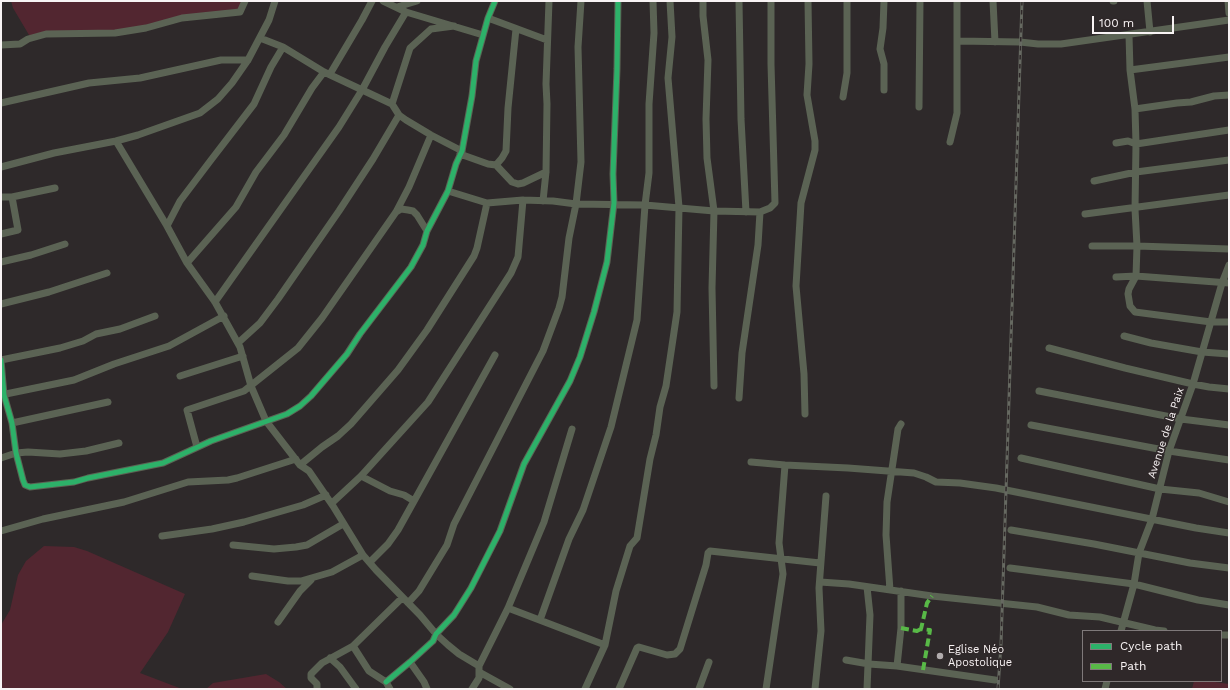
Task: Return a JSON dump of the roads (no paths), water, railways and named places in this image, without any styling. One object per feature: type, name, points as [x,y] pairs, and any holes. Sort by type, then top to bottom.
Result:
[{"type":"street","points":[[1,45],[20,44],[28,39],[46,34],[115,33],[146,28],[182,18],[240,12],[245,1]]},
{"type":"street","points":[[1,166],[54,153],[138,136],[200,113],[218,99],[232,83],[248,60],[269,20],[275,1]]},
{"type":"street","points":[[187,263],[236,207],[256,172],[284,135],[312,88],[327,73],[362,20],[372,1]]},
{"type":"street","points":[[384,1],[406,12],[483,35]]},
{"type":"street","points":[[397,7],[416,1]]},
{"type":"street","points":[[155,316],[120,329],[96,334],[83,341],[60,348],[1,360],[3,395],[12,423],[16,453],[22,480],[25,485],[30,487],[74,482],[136,468],[149,467],[169,461],[211,440],[287,414],[300,406],[311,396],[332,372],[411,267],[424,245],[427,231],[448,191],[461,152],[472,96],[476,61],[488,18],[495,1]]},
{"type":"street","points":[[543,201],[546,172],[547,40],[549,1]]},
{"type":"street","points":[[317,689],[317,684],[311,678],[312,674],[322,663],[353,646],[405,600],[419,591],[447,545],[454,524],[550,336],[562,297],[569,238],[576,204],[581,162],[578,46],[581,1]]},
{"type":"street","points":[[386,682],[433,641],[436,634],[454,615],[471,588],[500,531],[524,464],[553,414],[575,369],[594,312],[606,262],[614,205],[613,174],[618,1]]},
{"type":"street","points":[[540,620],[568,543],[583,510],[611,427],[637,320],[645,205],[649,173],[649,104],[654,33],[653,1]]},
{"type":"street","points":[[585,689],[605,645],[616,591],[630,546],[637,538],[650,459],[666,386],[679,301],[679,207],[668,78],[672,37],[670,1]]},
{"type":"street","points":[[703,1],[703,16],[708,60],[706,119],[707,158],[714,211],[712,307],[714,386]]},
{"type":"street","points":[[739,1],[741,119],[746,212]]},
{"type":"street","points":[[448,191],[488,203],[523,200],[576,204],[645,205],[714,211],[746,212],[760,212],[770,208],[775,203],[771,64],[771,1]]},
{"type":"street","points":[[806,414],[796,286],[801,203],[815,146],[807,95],[809,64],[808,1]]},
{"type":"street","points":[[843,97],[847,73],[847,1]]},
{"type":"street","points":[[884,1],[883,28],[880,49],[884,64],[884,90]]},
{"type":"street","points":[[918,107],[920,1]]},
{"type":"street","points":[[950,142],[957,113],[957,1]]},
{"type":"street","points":[[994,1],[995,42]]},
{"type":"street","points":[[1147,1],[1150,32]]},
{"type":"street","points":[[1228,1],[1229,13]]},
{"type":"street","points":[[215,302],[339,127],[362,90],[406,12]]},
{"type":"street","points":[[488,18],[547,40]]},
{"type":"street","points":[[958,41],[1061,44],[1229,20]]},
{"type":"street","points":[[392,104],[410,48],[431,29],[454,26]]},
{"type":"street","points":[[496,165],[506,150],[508,108],[516,29]]},
{"type":"street","points":[[1129,35],[1130,70],[1135,109],[1135,209],[1137,246],[1136,276],[1128,294],[1130,306],[1135,312],[1211,322],[1229,322]]},
{"type":"street","points":[[260,38],[282,48],[327,73],[392,104],[400,115],[431,135],[461,152],[488,164],[496,165],[512,182],[524,184],[546,172]]},
{"type":"street","points":[[168,226],[180,201],[254,104],[270,67],[282,48]]},
{"type":"street","points":[[1130,70],[1229,57]]},
{"type":"street","points":[[1,103],[89,83],[140,78],[221,60],[248,60]]},
{"type":"street","points":[[1135,109],[1191,102],[1214,96],[1229,95]]},
{"type":"street","points":[[238,344],[260,323],[278,299],[339,211],[400,115]]},
{"type":"street","points":[[1116,143],[1128,141],[1136,144],[1229,130]]},
{"type":"street","points":[[197,447],[187,410],[244,391],[298,348],[322,318],[396,212],[409,187],[431,135]]},
{"type":"street","points":[[116,141],[168,226],[187,263],[224,316],[243,356],[251,386],[266,422],[298,462],[309,470],[332,503],[343,524],[363,555],[436,634],[479,669],[510,689]]},
{"type":"street","points":[[1094,181],[1136,172],[1229,160]]},
{"type":"street","points":[[1,197],[56,188]]},
{"type":"street","points":[[1085,214],[1135,209],[1229,195]]},
{"type":"street","points":[[1,234],[18,230],[12,196]]},
{"type":"street","points":[[332,503],[361,476],[428,402],[511,273],[518,256],[523,200]]},
{"type":"street","points":[[1,531],[43,519],[124,502],[188,482],[232,479],[298,462],[322,447],[338,436],[351,424],[398,370],[427,330],[474,256],[488,203]]},
{"type":"street","points":[[396,212],[401,209],[413,211],[427,231]]},
{"type":"street","points":[[739,398],[742,353],[758,245],[760,212]]},
{"type":"street","points":[[1,262],[31,255],[65,244]]},
{"type":"street","points":[[1092,246],[1229,249]]},
{"type":"street","name":"Avenue de la Paix","points":[[1120,630],[1134,584],[1139,553],[1152,519],[1169,451],[1193,384],[1211,322],[1225,283],[1229,265]]},
{"type":"street","points":[[1,304],[49,292],[107,273]]},
{"type":"street","points":[[1116,277],[1136,276],[1225,283]]},
{"type":"street","points":[[3,395],[74,380],[114,364],[169,346],[224,316]]},
{"type":"street","points":[[1124,336],[1151,343],[1202,352],[1229,354]]},
{"type":"street","points":[[1049,348],[1193,384],[1229,389]]},
{"type":"street","points":[[370,562],[393,538],[495,355]]},
{"type":"street","points":[[180,376],[243,356]]},
{"type":"street","points":[[1039,391],[1181,419],[1229,425]]},
{"type":"street","points":[[12,423],[108,402]]},
{"type":"street","points":[[890,590],[886,535],[887,502],[898,428],[901,424]]},
{"type":"street","points":[[1031,425],[1169,451],[1229,460]]},
{"type":"street","points":[[472,689],[479,678],[479,669],[508,608],[544,522],[572,429]]},
{"type":"street","points":[[1,458],[16,453],[28,452],[60,454],[86,451],[119,443]]},
{"type":"street","points":[[1021,458],[1160,489],[1199,493],[1229,502]]},
{"type":"street","points":[[751,462],[914,474],[926,477],[936,482],[960,483],[996,488],[1196,528],[1229,533]]},
{"type":"street","points":[[766,689],[783,574],[779,543],[785,465]]},
{"type":"street","points":[[361,476],[414,501]]},
{"type":"street","points":[[162,536],[212,529],[239,523],[303,505],[326,495]]},
{"type":"street","points":[[815,689],[821,631],[820,563],[826,496]]},
{"type":"street","points":[[233,545],[274,549],[307,545],[343,524]]},
{"type":"street","points":[[1011,530],[1229,568]]},
{"type":"street","points":[[619,689],[637,648],[642,646],[667,654],[675,654],[680,649],[708,553],[820,563]]},
{"type":"street","points":[[278,622],[309,580],[332,572],[363,555]]},
{"type":"street","points":[[1010,568],[1134,584],[1198,600],[1229,605]]},
{"type":"street","points":[[252,576],[288,582],[318,577]]},
{"type":"street","points":[[820,582],[840,583],[932,596],[1037,607],[1069,614],[1100,617],[1155,630]]},
{"type":"street","points":[[867,587],[870,615],[867,689]]},
{"type":"street","points":[[897,666],[901,628],[901,591]]},
{"type":"street","points":[[508,608],[605,645]]},
{"type":"street","points":[[353,646],[369,671],[386,682],[390,689]]},
{"type":"street","points":[[330,658],[340,667],[356,689]]},
{"type":"street","points":[[846,660],[995,680]]},
{"type":"street","points":[[410,662],[427,689]]},
{"type":"street","points":[[699,689],[709,662]]},
{"type":"railway","points":[[998,689],[1001,644],[1022,1]]},
{"type":"place","name":"Eglise Néo Apostolique","points":[[940,656]]}]
